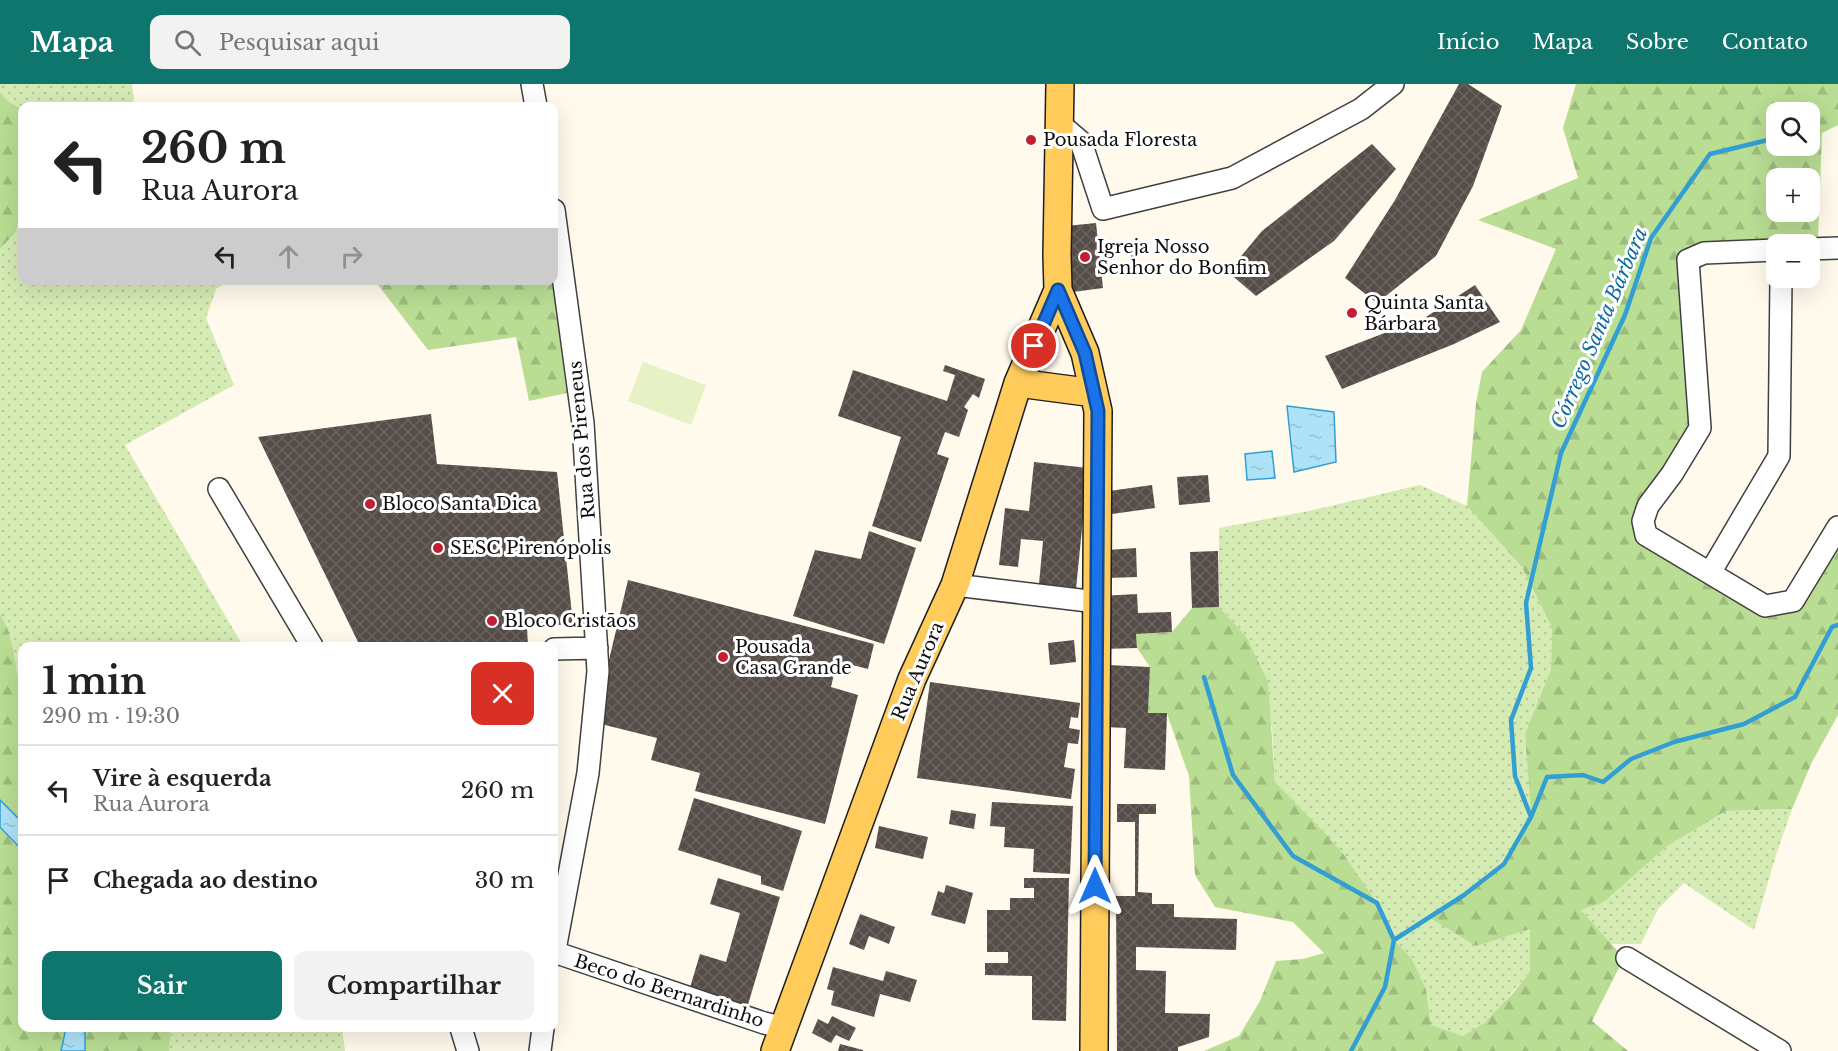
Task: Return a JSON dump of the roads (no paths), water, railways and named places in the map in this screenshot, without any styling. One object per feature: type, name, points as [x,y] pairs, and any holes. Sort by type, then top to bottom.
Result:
[{"type":"main road","points":[[1060,84],[1058,290],[1085,353],[1098,411],[1094,1051]]},
{"type":"main road","name":"Rua Aurora","points":[[780,1040],[912,679],[955,585],[1018,383],[1058,290]]},
{"type":"main road","points":[[1018,383],[1094,393]]},
{"type":"street","points":[[532,84],[535,102]]},
{"type":"street","points":[[1061,125],[1081,142],[1103,209],[1232,178],[1362,109],[1394,84]]},
{"type":"street","name":"Rua dos Pireneus","points":[[558,239],[583,423],[598,671],[588,773],[558,933]]},
{"type":"street","points":[[1820,249],[1838,248]]},
{"type":"street","points":[[1766,250],[1704,253],[1688,260],[1700,428],[1672,474],[1648,506],[1643,521],[1646,535],[1765,606],[1793,601],[1838,527]]},
{"type":"street","points":[[1710,573],[1779,456],[1781,288]]},
{"type":"street","points":[[219,489],[310,642]]},
{"type":"street","points":[[955,585],[1097,602]]},
{"type":"street","points":[[558,649],[597,648]]},
{"type":"street","name":"Beco do Bernardinho","points":[[558,955],[764,1023],[780,1040]]},
{"type":"street","points":[[1627,958],[1780,1051]]},
{"type":"street","points":[[462,1032],[468,1051]]},
{"type":"street","points":[[540,1051],[542,1032]]},
{"type":"water","points":[[1287,406],[1334,412],[1336,462],[1294,472]]},
{"type":"water","points":[[1272,451],[1275,478],[1247,480],[1245,454]]},
{"type":"water","points":[[0,800],[18,818],[18,846],[0,827]]},
{"type":"water","points":[[65,1032],[85,1032],[85,1051],[61,1051]]},
{"type":"waterway","name":"Córrego Santa Bárbara","points":[[1531,817],[1515,776],[1511,720],[1531,668],[1526,603],[1561,453],[1625,315],[1651,238],[1710,154],[1766,140]]},
{"type":"waterway","points":[[1351,1051],[1385,987],[1394,940],[1464,895],[1504,864],[1531,817],[1547,777],[1583,775],[1603,782],[1631,759],[1674,742],[1744,724],[1795,697],[1832,627],[1838,625]]},
{"type":"waterway","name":"Córrego Santa Bárbara","points":[[1204,677],[1233,775],[1293,856],[1377,903],[1394,940]]},
{"type":"place","name":"Pousada Floresta","points":[[1031,140]]},
{"type":"place","name":"Igreja Nosso Senhor do Bonfim","points":[[1085,257]]},
{"type":"place","name":"Quinta Santa Bárbara","points":[[1352,313]]},
{"type":"place","name":"Bloco Santa Dica","points":[[370,504]]},
{"type":"place","name":"SESC Pirenópolis","points":[[438,548]]},
{"type":"place","name":"Bloco Cristãos","points":[[492,621]]},
{"type":"place","name":"Pousada Casa Grande","points":[[723,657]]}]
